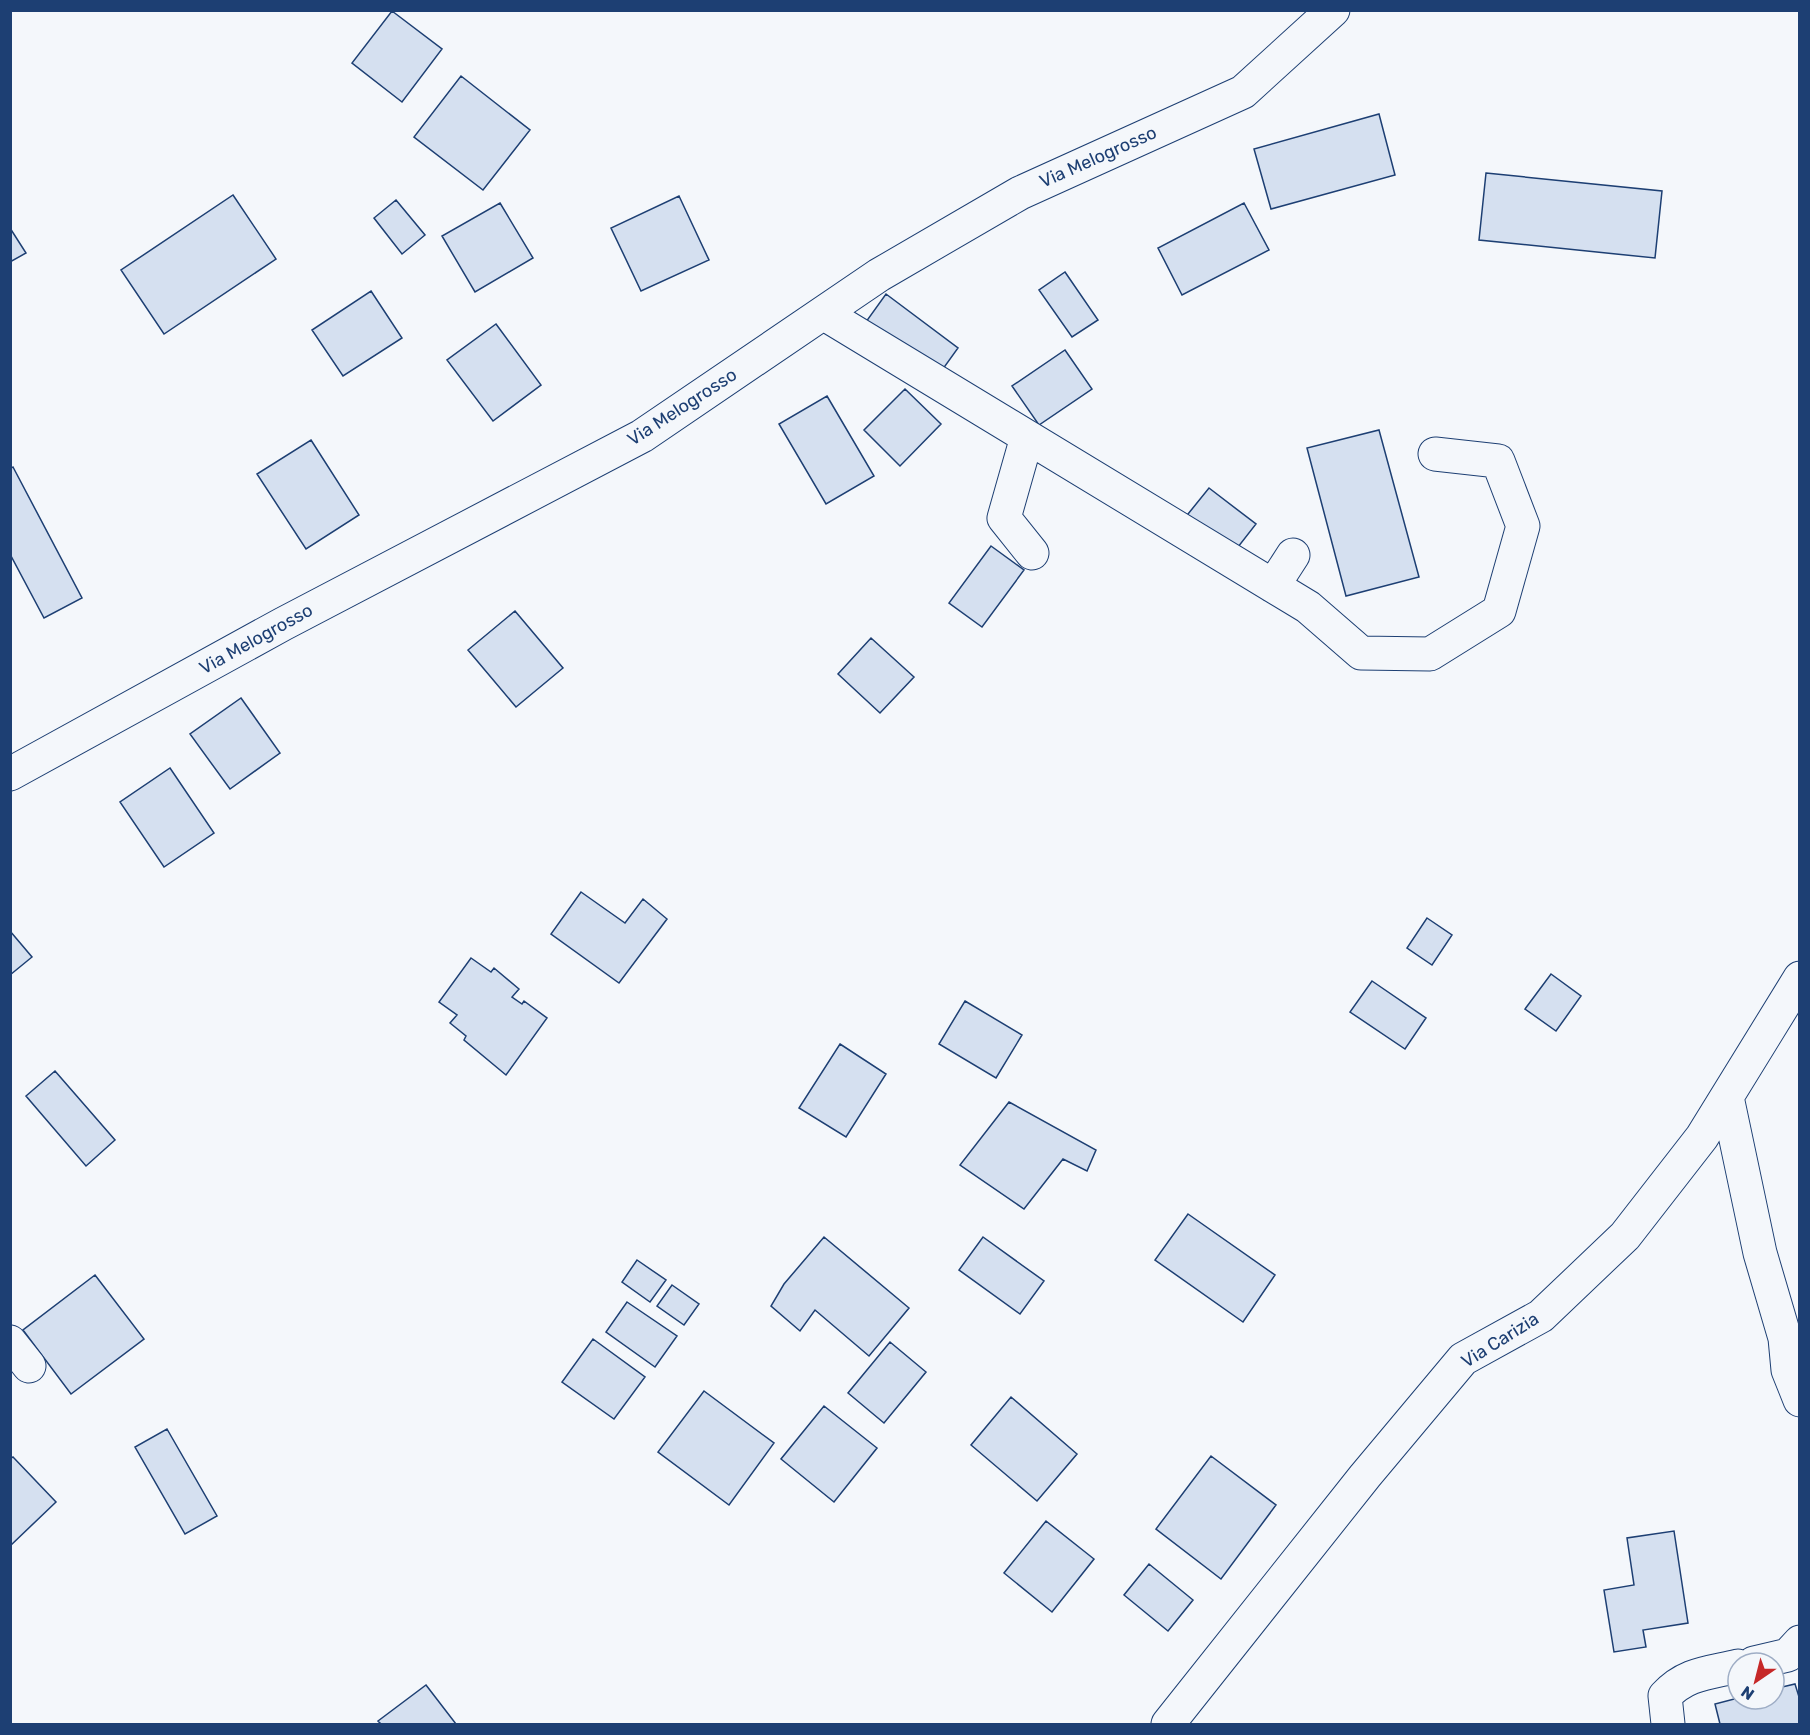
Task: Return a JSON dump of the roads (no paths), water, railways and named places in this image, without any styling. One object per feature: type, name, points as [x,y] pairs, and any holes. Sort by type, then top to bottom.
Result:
[{"type":"street","name":"Via Melogrosso","points":[[10,774],[283,624],[642,436],[879,275],[1020,193],[1243,92],[1333,10]]},
{"type":"street","points":[[823,313],[1308,607],[1361,653],[1430,654],[1499,611],[1523,526],[1498,460],[1435,454]]},
{"type":"street","points":[[1027,437],[1004,518],[1032,553]]},
{"type":"street","points":[[1273,586],[1293,555]]},
{"type":"street","name":"Via Carizia","points":[[1168,1725],[1365,1476],[1463,1359],[1541,1316],[1625,1236],[1702,1137],[1800,978]]},
{"type":"street","points":[[1727,1097],[1760,1252],[1785,1338],[1788,1370],[1800,1400]]},
{"type":"street","points":[[1786,1656],[1800,1641]]},
{"type":"street","points":[[1668,1725],[1665,1696],[1677,1683],[1688,1677],[1726,1669]]}]
